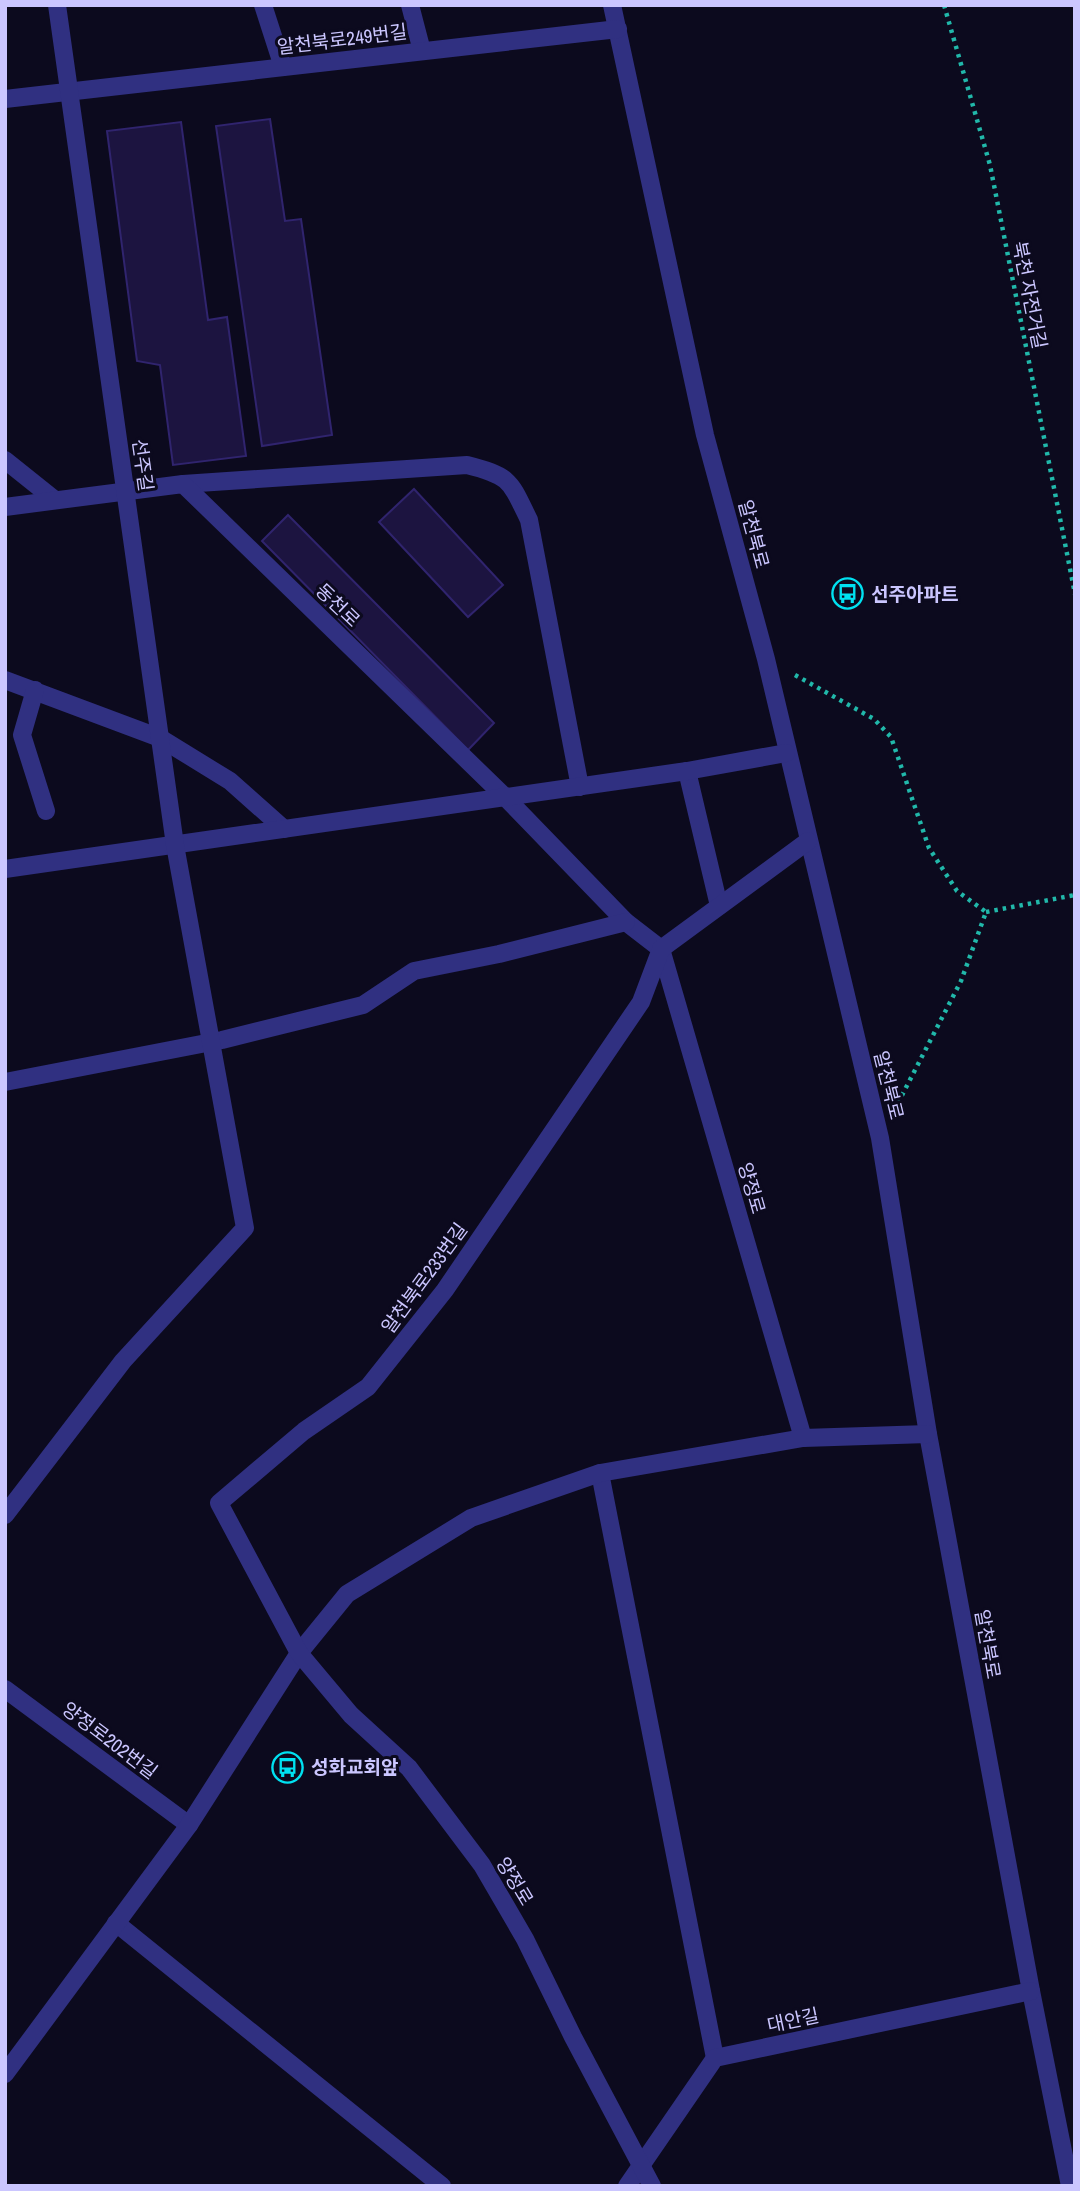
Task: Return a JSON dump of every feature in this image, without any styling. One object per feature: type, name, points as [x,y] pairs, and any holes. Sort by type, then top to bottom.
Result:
[{"type":"street","points":[[57,5],[69,91]]},
{"type":"street","points":[[263,5],[283,67]]},
{"type":"street","points":[[410,5],[422,51]]},
{"type":"street","name":"알천북로","points":[[612,5],[705,435],[766,659],[880,1138],[928,1434],[1031,1991],[1070,2186]]},
{"type":"street","name":"알천북로249번길","points":[[5,99],[618,29]]},
{"type":"street","name":"선주길","points":[[5,1515],[122,1361],[245,1228],[175,845],[69,91]]},
{"type":"street","points":[[5,460],[55,500]]},
{"type":"street","points":[[5,507],[183,484],[467,465],[497,473],[513,487],[528,520],[580,787]]},
{"type":"street","name":"동천로","points":[[183,484],[505,797],[626,922],[661,949]]},
{"type":"street","points":[[5,680],[160,738],[230,781],[284,829]]},
{"type":"street","points":[[35,690],[22,735],[47,811]]},
{"type":"street","points":[[5,869],[687,771],[786,752]]},
{"type":"street","points":[[687,771],[719,906]]},
{"type":"street","points":[[661,949],[808,841]]},
{"type":"street","points":[[5,1082],[210,1042],[363,1005],[414,971],[499,954],[626,922]]},
{"type":"street","name":"양정로","points":[[661,949],[803,1438]]},
{"type":"street","name":"알천북로233번길","points":[[299,1653],[219,1503],[304,1431],[368,1387],[445,1290],[641,1002],[661,949]]},
{"type":"street","points":[[5,2074],[189,1825],[299,1653],[347,1594],[471,1518],[600,1474],[803,1438],[928,1434]]},
{"type":"street","points":[[600,1474],[715,2058],[627,2186]]},
{"type":"street","name":"양정로","points":[[299,1653],[351,1715],[409,1768],[482,1865],[525,1939],[573,2037],[652,2186]]},
{"type":"street","name":"양정로202번길","points":[[5,1689],[189,1825]]},
{"type":"street","points":[[116,1923],[442,2186]]},
{"type":"street","name":"대안길","points":[[715,2058],[1031,1991]]},
{"type":"path","name":"북천 자전거길","points":[[944,5],[990,165],[1075,594]]},
{"type":"path","points":[[766,659],[874,719],[891,737],[929,848],[957,891],[986,912],[1075,895]]},
{"type":"path","points":[[880,1138],[961,981],[986,912]]},
{"type":"building","points":[[270,119],[285,221],[301,219],[332,435],[262,446],[216,126]]},
{"type":"building","points":[[181,122],[208,320],[227,317],[246,456],[173,465],[160,365],[137,361],[107,131]]},
{"type":"building","points":[[414,489],[503,585],[468,617],[379,522]]},
{"type":"building","points":[[288,515],[494,723],[468,750],[262,541]]},
{"type":"place","name":"선주아파트","points":[[848,594]]},
{"type":"place","name":"성화교회앞","points":[[288,1767]]}]
